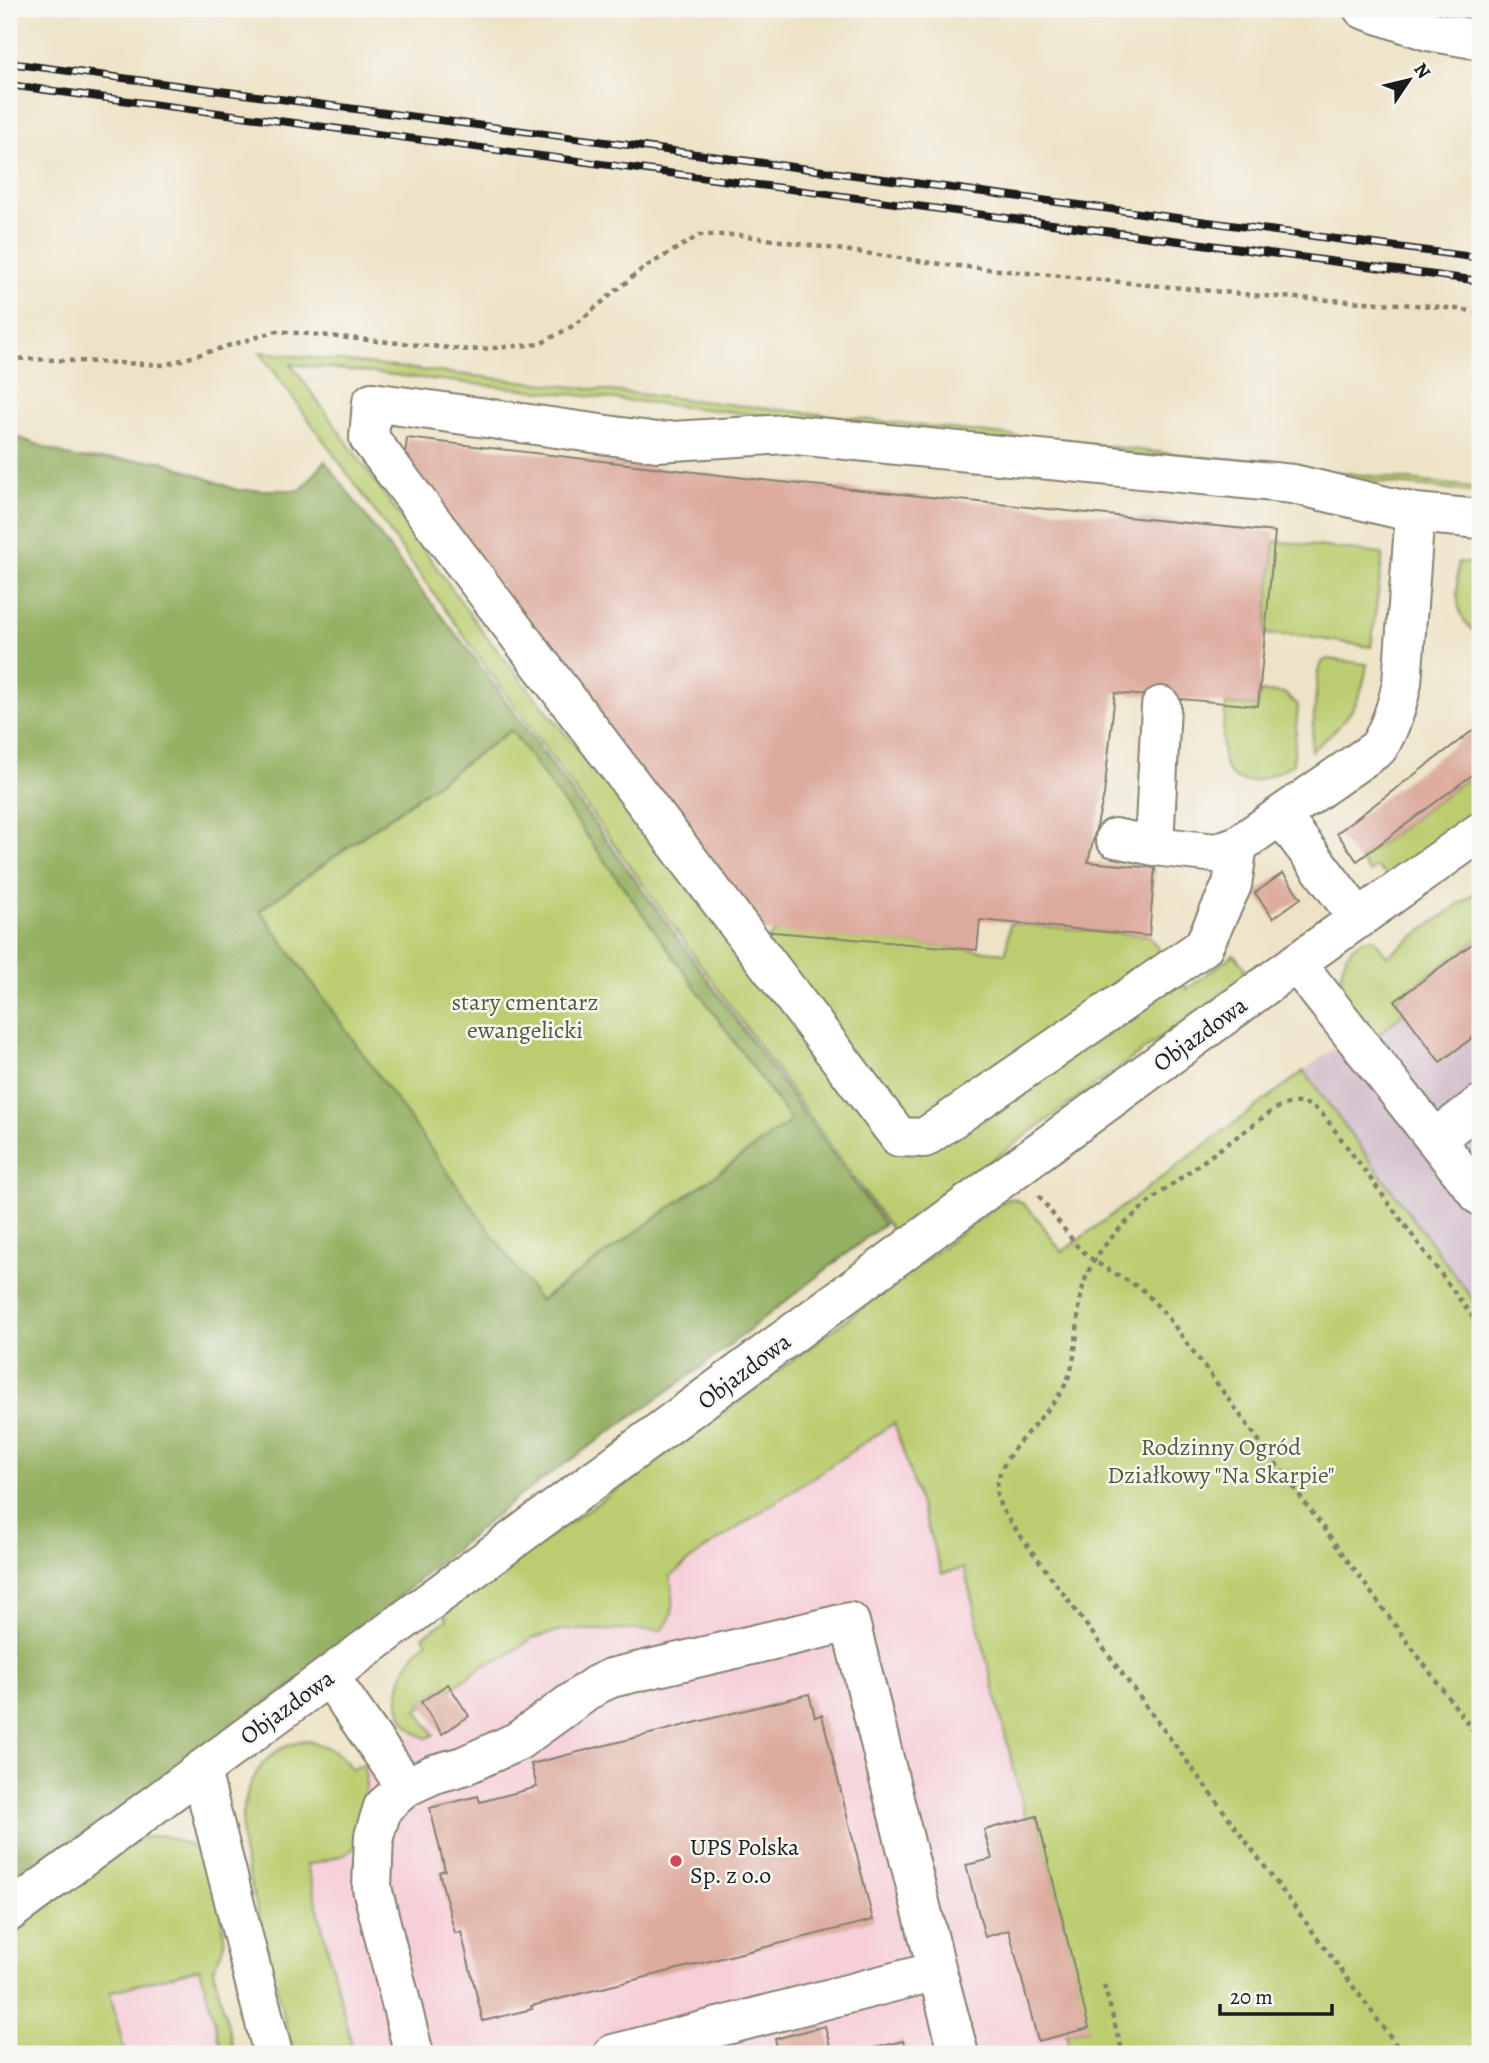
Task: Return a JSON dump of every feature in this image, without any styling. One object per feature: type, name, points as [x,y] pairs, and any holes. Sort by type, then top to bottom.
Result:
[{"type":"street","points":[[1363,9],[1429,31],[1480,40]]},
{"type":"street","points":[[1238,845],[1232,885],[1203,947],[925,1138],[899,1137],[369,438],[372,402],[657,442],[786,434],[1293,484],[1415,513],[1480,519]]},
{"type":"street","points":[[1115,838],[1154,846],[1216,853],[1238,845],[1378,748],[1389,730],[1398,706],[1402,683],[1415,513]]},
{"type":"street","points":[[1154,846],[1161,706]]},
{"type":"street","points":[[1280,816],[1359,919]]},
{"type":"street","name":"Objazdowa","points":[[9,1912],[1018,1167],[1480,832]]},
{"type":"street","points":[[1296,963],[1480,1196]]},
{"type":"street","points":[[1435,1139],[1480,1105]]},
{"type":"street","points":[[414,2054],[372,1888],[374,1836],[383,1807],[406,1787],[433,1774],[463,1766],[518,1741],[596,1685],[611,1678],[850,1622],[958,2054]]},
{"type":"street","points":[[329,1676],[406,1787]]},
{"type":"street","points":[[201,1771],[273,2054]]},
{"type":"street","points":[[613,2054],[937,1971]]},
{"type":"path","points":[[9,358],[165,365],[277,331],[470,350],[540,344],[576,324],[642,269],[700,235],[739,235],[962,267],[1263,296],[1432,306],[1480,312]]},
{"type":"path","points":[[1403,2054],[1000,1506],[997,1493],[1004,1464],[1064,1387],[1073,1356],[1081,1296],[1094,1261],[1136,1212],[1284,1104],[1299,1102],[1315,1106],[1325,1117],[1480,1327]]},
{"type":"path","points":[[1018,1167],[1077,1246],[1094,1261],[1143,1290],[1167,1315],[1480,1740]]},
{"type":"path","points":[[1104,1985],[1123,2054]]},
{"type":"shaded area","points":[[1480,938],[1480,1309],[1304,1071]]},
{"type":"shaded area","points":[[926,1351],[1097,2054],[314,2054],[259,1828],[433,1721],[421,1702],[448,1684],[452,1689]]},
{"type":"shaded area","points":[[200,1968],[223,2054],[125,2054],[110,1992]]},
{"type":"green space","points":[[260,352],[1480,488],[1480,493],[291,364],[484,634],[748,958],[777,930],[1006,953],[1010,923],[1149,936],[1187,989],[1234,954],[1245,968],[1243,971],[1246,976],[893,1232]]},
{"type":"green space","points":[[9,434],[74,458],[162,461],[237,490],[301,490],[325,461],[409,575],[471,653],[884,1224],[699,1369],[518,1497],[336,1653],[9,1888]],"holes":[[[511,730],[791,1121],[540,1301],[260,910]]]},
{"type":"green space","points":[[1275,541],[1383,554],[1371,647],[1303,636],[1265,634]]},
{"type":"green space","points":[[1458,562],[1480,565],[1480,635],[1471,629],[1460,613],[1457,593]]},
{"type":"green space","points":[[1328,659],[1367,664],[1360,692],[1349,714],[1311,751],[1318,671],[1323,661]]},
{"type":"green space","points":[[1260,692],[1284,693],[1298,705],[1293,764],[1257,780],[1239,780],[1230,774],[1222,753],[1226,704],[1258,706]]},
{"type":"green space","name":"stary cmentarz ewangelicki","points":[[512,730],[791,1121],[539,1301],[260,910]]},
{"type":"green space","points":[[1480,769],[1480,810],[1388,877],[1377,867],[1369,872],[1360,859]]},
{"type":"green space","points":[[1480,889],[1480,938],[1395,1000],[1404,1013],[1379,1034],[1371,1034],[1343,992],[1343,965],[1351,949],[1374,938],[1387,956]]},
{"type":"green space","name":"Rodzinny Ogród Działkowy \"Na Skarpie\"","points":[[1304,1071],[1480,1309],[1480,2054],[1071,2054],[1066,2034],[1088,2028],[1037,1817],[1026,1819],[964,1568],[942,1573],[894,1423],[695,1556],[670,1577],[672,1612],[662,1630],[562,1630],[533,1638],[505,1657],[485,1665],[451,1689],[447,1685],[421,1702],[423,1706],[417,1710],[434,1735],[426,1738],[412,1730],[404,1719],[400,1706],[402,1677],[417,1651],[427,1642],[423,1636],[447,1620],[444,1614],[684,1442],[999,1204],[1010,1199],[1024,1205],[1039,1220],[1062,1252]]},
{"type":"green space","points":[[307,1741],[333,1751],[352,1770],[362,1764],[365,1771],[364,1806],[354,1848],[344,1855],[307,1865],[354,2054],[293,2054],[243,1852],[243,1816],[252,1781],[261,1766],[273,1754],[288,1746]]},
{"type":"green space","points":[[161,1835],[193,1848],[209,1861],[211,1866],[224,1937],[222,1949],[213,1968],[235,2054],[223,2054],[200,1968],[110,1992],[125,2054],[9,2054],[9,1932],[125,1848],[143,1838]]},
{"type":"building","points":[[407,438],[762,480],[1275,532],[1258,706],[1115,693],[1104,795],[1088,862],[1155,868],[1149,936],[980,920],[977,950],[752,930],[405,455]]},
{"type":"building","points":[[1480,725],[1480,769],[1357,861],[1337,833]]},
{"type":"building","points":[[1283,873],[1301,898],[1273,918],[1255,893]]},
{"type":"building","points":[[1480,938],[1480,1032],[1440,1062],[1395,1001]]},
{"type":"building","points":[[448,1684],[469,1716],[442,1734],[421,1702]]},
{"type":"building","name":"UPS Polska Sp. z o.o","points":[[809,1694],[815,1717],[822,1715],[873,1920],[531,2006],[532,2009],[483,2021],[461,1932],[455,1933],[439,1872],[445,1870],[430,1808],[478,1796],[480,1802],[537,1787],[531,1764]]},
{"type":"building","points":[[1037,1816],[1089,2028],[1038,2041],[1009,1930],[985,1937],[966,1865],[992,1859],[984,1830]]},
{"type":"building","points":[[825,2026],[832,2054],[769,2054],[778,2051],[775,2039]]},
{"type":"building","points":[[903,2041],[907,2054],[853,2054],[853,2053]]},
{"type":"railway","points":[[9,63],[1480,258]]},
{"type":"railway","points":[[9,85],[1480,281]]},
{"type":"place","name":"UPS Polska Sp. z o.o","points":[[676,1861]]}]
